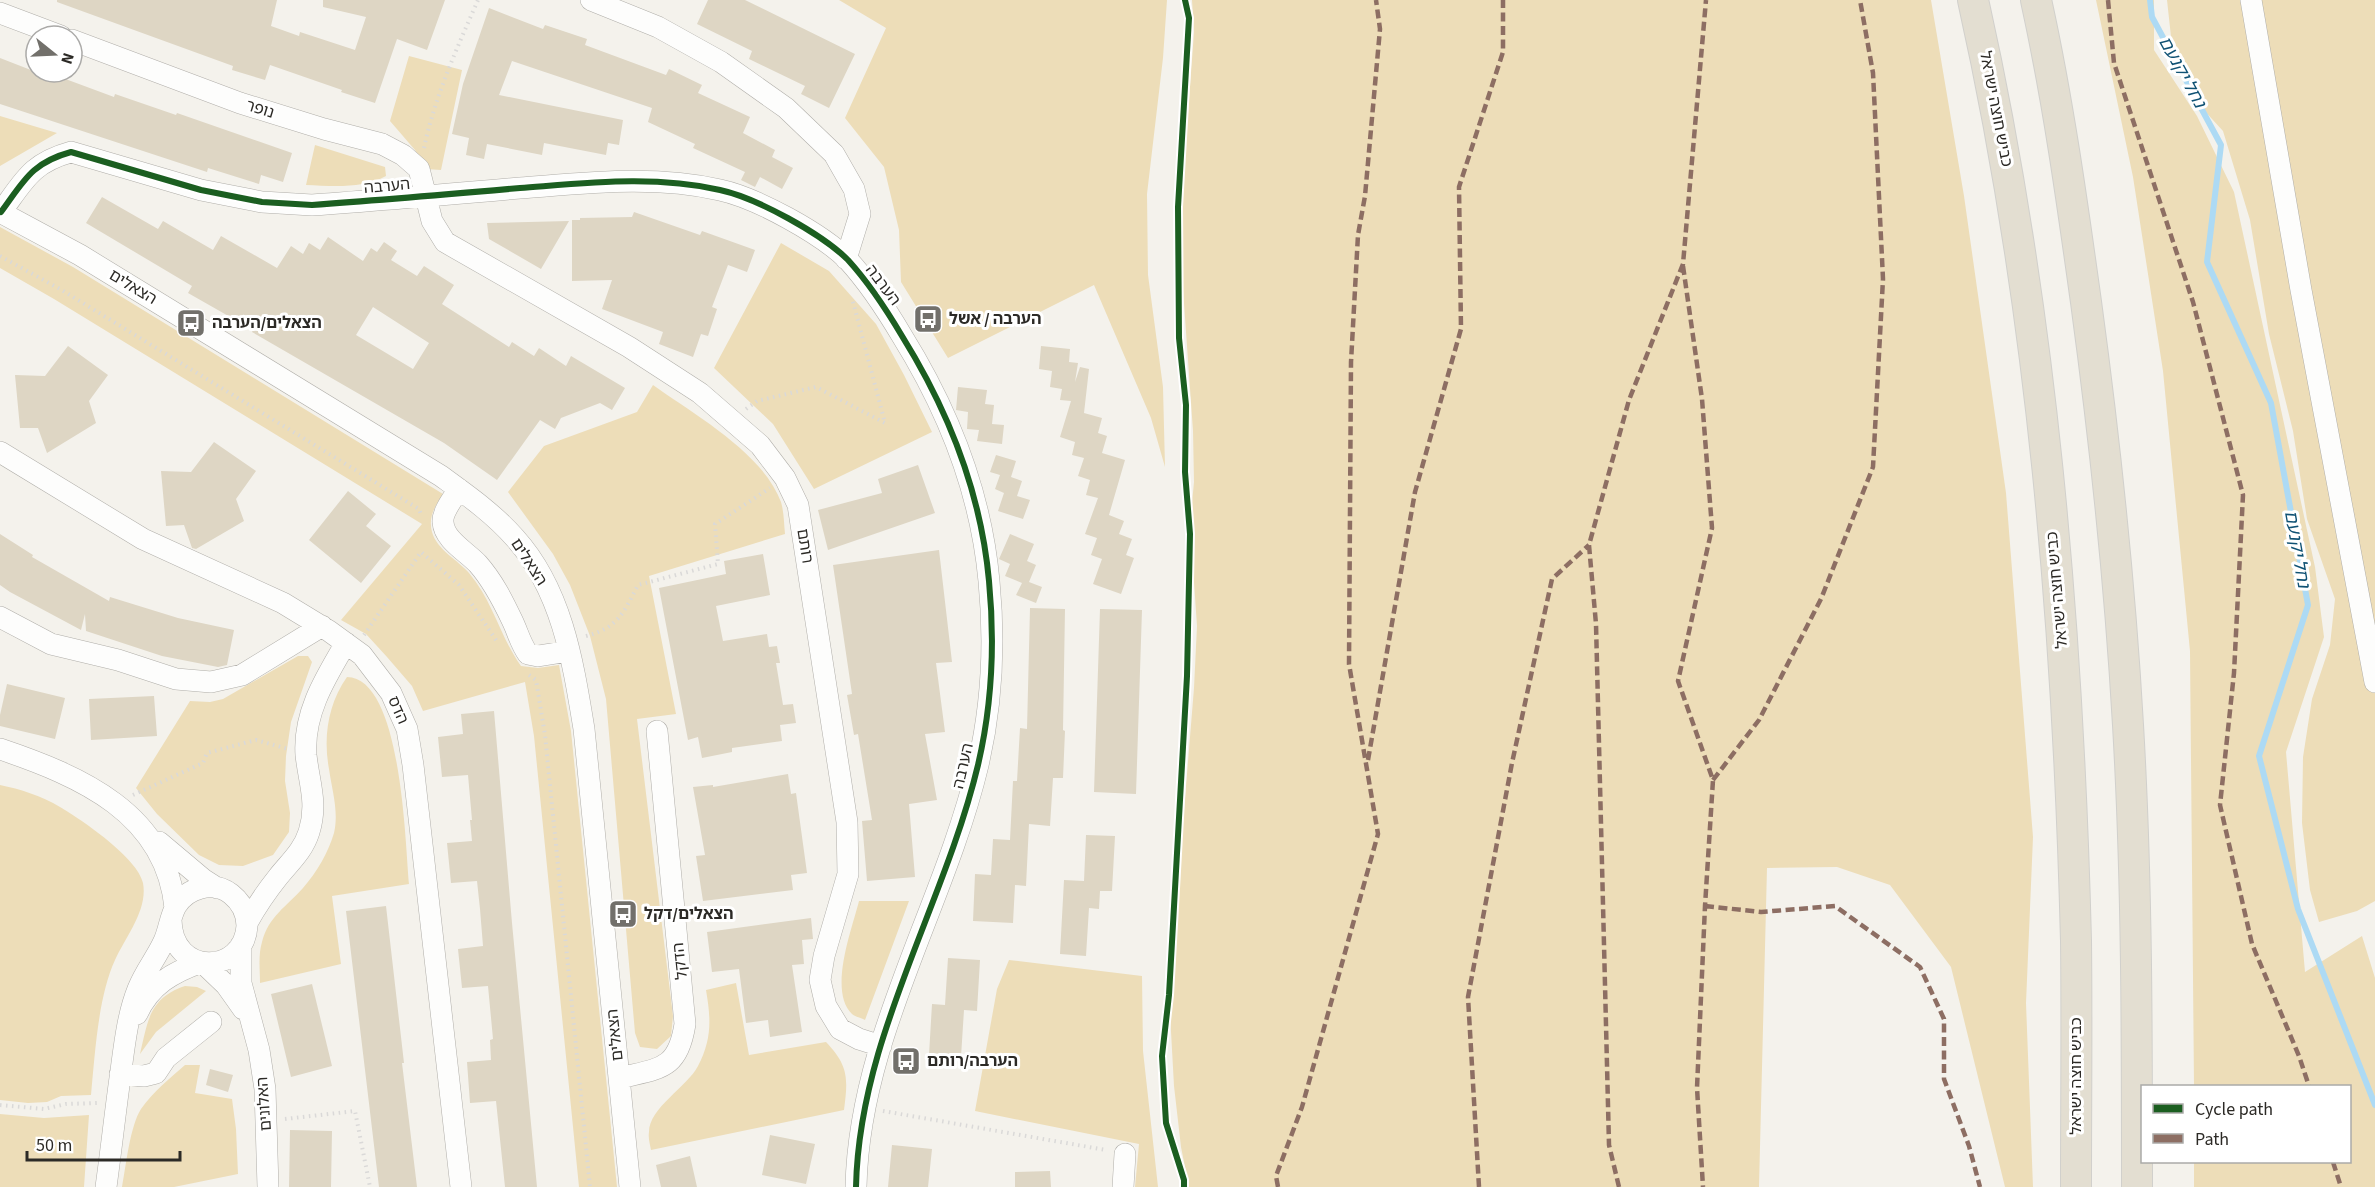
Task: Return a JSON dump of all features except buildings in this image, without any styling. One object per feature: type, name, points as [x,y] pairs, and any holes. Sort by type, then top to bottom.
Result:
[{"type":"highway","name":"כביש חוצה ישראל","points":[[1973,0],[1991,79],[2018,225],[2042,426],[2055,563],[2065,697],[2076,942],[2076,1187]]},
{"type":"highway","points":[[2036,0],[2066,161],[2096,379],[2112,524],[2128,737],[2136,1040],[2137,1187]]},
{"type":"street","points":[[591,0],[658,27],[721,62],[786,108],[834,154],[854,189],[860,214],[843,257]]},
{"type":"street","points":[[2251,0],[2301,290],[2375,682]]},
{"type":"street","points":[[0,13],[29,24]]},
{"type":"street","name":"נופר","points":[[84,44],[240,103],[382,144],[403,155],[419,169]]},
{"type":"street","name":"הערבה","points":[[1,212],[31,171],[51,158],[71,152],[191,187],[262,201],[312,205],[614,181],[670,182],[723,190],[770,208],[804,228],[843,257],[880,300],[911,351],[942,408],[969,475],[982,532],[989,579],[993,636],[989,702],[964,820],[881,1046],[865,1108],[856,1187]]},
{"type":"street","points":[[419,169],[427,196]]},
{"type":"street","name":"רותם","points":[[427,196],[432,221],[445,242],[629,347],[700,393],[760,445],[785,478],[798,505],[847,822],[848,874],[824,956],[820,980],[826,1006],[840,1029],[859,1039],[881,1046]]},
{"type":"street","name":"הצאלים","points":[[1,212],[80,255],[441,476],[483,506],[516,539],[540,572],[562,622],[584,729],[630,1187]]},
{"type":"street","name":"הדס","points":[[0,452],[143,539],[283,603],[322,626],[362,655],[391,693],[407,729],[413,765],[460,1187]]},
{"type":"street","points":[[459,489],[442,519],[444,529],[454,542],[478,564],[498,592],[521,645],[528,654],[538,656],[568,646]]},
{"type":"street","points":[[0,617],[51,644],[118,660],[176,679],[212,682],[242,675],[322,626]]},
{"type":"street","points":[[106,1187],[124,1043],[137,991],[148,966],[164,941],[173,914],[182,898],[192,891],[205,887],[223,890],[268,883],[297,858],[308,833],[315,807],[306,754],[307,732],[312,709],[322,685],[350,646]]},
{"type":"street","name":"הדקל","points":[[620,1078],[650,1071],[672,1061],[682,1046],[685,1024],[657,731]]},
{"type":"street","points":[[0,748],[57,770],[93,788],[203,879],[239,901],[245,912],[247,923]]},
{"type":"street","points":[[141,828],[154,844],[165,864],[172,884],[172,931],[175,942],[182,951],[202,962],[213,963],[224,960],[241,945],[247,923],[279,875]]},
{"type":"street","name":"האלונים","points":[[241,945],[241,983],[259,1050],[265,1089],[268,1187]]},
{"type":"street","points":[[124,1043],[140,1008],[158,983],[178,971],[202,962]]},
{"type":"street","name":"האלונים","points":[[202,962],[226,985],[251,1022]]},
{"type":"street","points":[[120,1074],[144,1076],[156,1072],[166,1058],[211,1022]]},
{"type":"street","points":[[1123,1187],[1125,1154]]},
{"type":"path","points":[[419,169],[429,125],[454,53],[478,0]]},
{"type":"path","points":[[0,256],[60,289],[419,509],[423,519]]},
{"type":"path","points":[[730,419],[757,401],[816,387],[885,423],[843,257]]},
{"type":"path","points":[[568,646],[603,632],[623,615],[638,585],[718,564],[715,524],[785,478]]},
{"type":"path","points":[[350,646],[421,552],[459,585],[498,643],[504,640]]},
{"type":"path","points":[[520,669],[536,680],[545,735],[590,1187]]},
{"type":"path","points":[[115,804],[203,763],[207,753],[236,745],[256,740],[306,754]]},
{"type":"path","points":[[0,1105],[44,1109],[84,1103],[117,1103]]},
{"type":"path","points":[[865,1108],[1125,1154]]},
{"type":"path","points":[[266,1121],[356,1111],[370,1187]]},
{"type":"shaded area","points":[[839,0],[1167,0],[1163,58],[1147,194],[1148,275],[1163,387],[1165,467],[1151,418],[1094,285],[948,358],[901,282],[899,230],[884,167],[845,118],[886,28]]},
{"type":"shaded area","points":[[1192,0],[1931,0],[1964,196],[2006,493],[2033,837],[2026,1003],[2033,1187],[2005,1187],[1951,967],[1890,885],[1837,867],[1767,868],[1759,1187],[1189,1187],[1181,1147],[1174,1086],[1169,995],[1197,626],[1190,524],[1194,482],[1193,431],[1181,261],[1182,195],[1194,32]]},
{"type":"shaded area","points":[[2096,0],[2154,0],[2154,50],[2197,116],[2234,192],[2315,567],[2324,637],[2286,752],[2305,972],[2362,936],[2375,978],[2375,1187],[2194,1187],[2194,1163],[2351,1163],[2351,1085],[2194,1085],[2190,651],[2163,371],[2133,177]]},
{"type":"shaded area","points":[[2167,0],[2375,0],[2375,901],[2357,911],[2319,922],[2310,890],[2302,823],[2303,757],[2312,699],[2330,645],[2335,599],[2307,519],[2293,431],[2269,334],[2250,220],[2223,131],[2191,96],[2173,55]]},
{"type":"shaded area","points":[[409,56],[462,70],[441,170],[426,169],[415,150],[390,121]]},
{"type":"shaded area","points":[[0,116],[57,133],[0,166]]},
{"type":"shaded area","points":[[315,145],[385,167],[386,176],[357,185],[306,185]]},
{"type":"shaded area","points":[[0,227],[73,267],[443,494],[433,512],[431,521],[432,532],[438,544],[469,573],[477,584],[521,666],[538,668],[559,665],[571,731],[617,1187],[579,1187],[534,736],[525,682],[423,711],[412,686],[387,657],[366,634],[341,620],[422,524],[0,268]]},
{"type":"shaded area","points":[[781,243],[829,271],[876,324],[932,432],[814,489],[773,424],[714,368]]},
{"type":"shaded area","points":[[653,385],[726,436],[759,467],[772,484],[781,502],[785,534],[649,576],[676,714],[637,719],[673,1016],[671,1036],[657,1049],[640,1047],[635,1033],[606,699],[590,636],[570,585],[553,554],[508,492],[544,446],[637,412]]},
{"type":"shaded area","points":[[298,656],[308,656],[312,662],[291,722],[286,756],[285,781],[290,813],[289,832],[273,855],[243,866],[219,865],[199,855],[157,814],[136,788],[190,701],[210,702],[223,699]]},
{"type":"shaded area","points":[[347,677],[365,684],[379,704],[390,732],[402,801],[409,884],[332,896],[341,964],[260,983],[260,952],[265,933],[273,919],[313,875],[334,833],[335,809],[327,757],[327,733],[335,698]]},
{"type":"shaded area","points":[[0,785],[46,799],[82,821],[108,840],[131,862],[143,883],[144,893],[139,913],[115,960],[105,991],[98,1026],[91,1095],[61,1096],[47,1102],[28,1103],[0,1100]]},
{"type":"shaded area","points":[[859,901],[909,901],[865,1020],[852,1014],[845,1004],[842,991],[847,943]]},
{"type":"shaded area","points":[[1009,960],[1142,976],[1143,1051],[1158,1187],[1135,1187],[1139,1144],[975,1111],[997,989]]},
{"type":"shaded area","points":[[736,983],[749,1055],[826,1042],[839,1058],[845,1073],[844,1110],[651,1150],[649,1132],[655,1115],[693,1074],[703,1056],[708,1038],[709,1020],[706,990]]},
{"type":"shaded area","points":[[185,986],[197,987],[206,991],[156,1032],[140,1054],[148,1021],[157,1004],[173,991]]},
{"type":"shaded area","points":[[185,1065],[200,1065],[195,1093],[232,1099],[238,1174],[174,1187],[122,1187],[137,1116],[151,1097]]},
{"type":"shaded area","points":[[0,1114],[44,1118],[89,1115],[84,1187],[0,1187]]},
{"type":"waterway","name":"נחל יקנעם","points":[[2150,0],[2152,17],[2221,145],[2207,262],[2271,403],[2308,605],[2259,756],[2298,909],[2375,1105]]},
{"type":"marked path","points":[[1278,1187],[1276,1176],[1302,1107],[1378,834],[1349,664],[1351,362],[1358,235],[1365,196],[1380,29],[1376,0]]},
{"type":"marked path","points":[[1368,760],[1415,492],[1461,329],[1459,187],[1503,52],[1503,0]]},
{"type":"marked path","points":[[1619,1187],[1609,1145],[1596,624],[1589,545],[1629,400],[1683,264],[1706,0]]},
{"type":"marked path","points":[[1713,780],[1759,720],[1821,599],[1873,467],[1883,279],[1873,73],[1860,0]]},
{"type":"marked path","points":[[2108,0],[2114,63],[2193,302],[2243,495],[2234,673],[2220,805],[2252,944],[2299,1056],[2309,1085]]},
{"type":"marked path","points":[[1683,266],[1702,399],[1712,528],[1678,681],[1713,780],[1697,1088],[1703,1187]]},
{"type":"marked path","points":[[1479,1187],[1468,997],[1512,763],[1552,579],[1589,545]]},
{"type":"marked path","points":[[1705,906],[1761,912],[1835,906],[1920,967],[1944,1019],[1944,1079],[1969,1146],[1980,1187]]},
{"type":"marked path","points":[[2333,1163],[2341,1187]]},
{"type":"cycle path","points":[[1184,1187],[1184,1180],[1166,1123],[1162,1056],[1169,995],[1187,676],[1190,534],[1185,472],[1186,405],[1179,338],[1178,207],[1189,18],[1185,0]]},
{"type":"cycle path","points":[[1,212],[30,174],[57,156],[71,152],[201,190],[262,202],[312,205],[595,182],[645,181],[695,185],[735,194],[752,201],[788,218],[822,239],[856,269],[883,306],[919,364],[960,453],[985,548],[991,604],[992,651],[989,697],[978,765],[945,870],[887,1025],[872,1078],[861,1132],[856,1187]]},
{"type":"place","name":"הערבה / אשל","points":[[928,319]]},
{"type":"place","name":"הצאלים/הערבה","points":[[191,323]]},
{"type":"place","name":"הצאלים/דקל","points":[[623,914]]},
{"type":"place","name":"הערבה/רותם","points":[[906,1061]]}]
